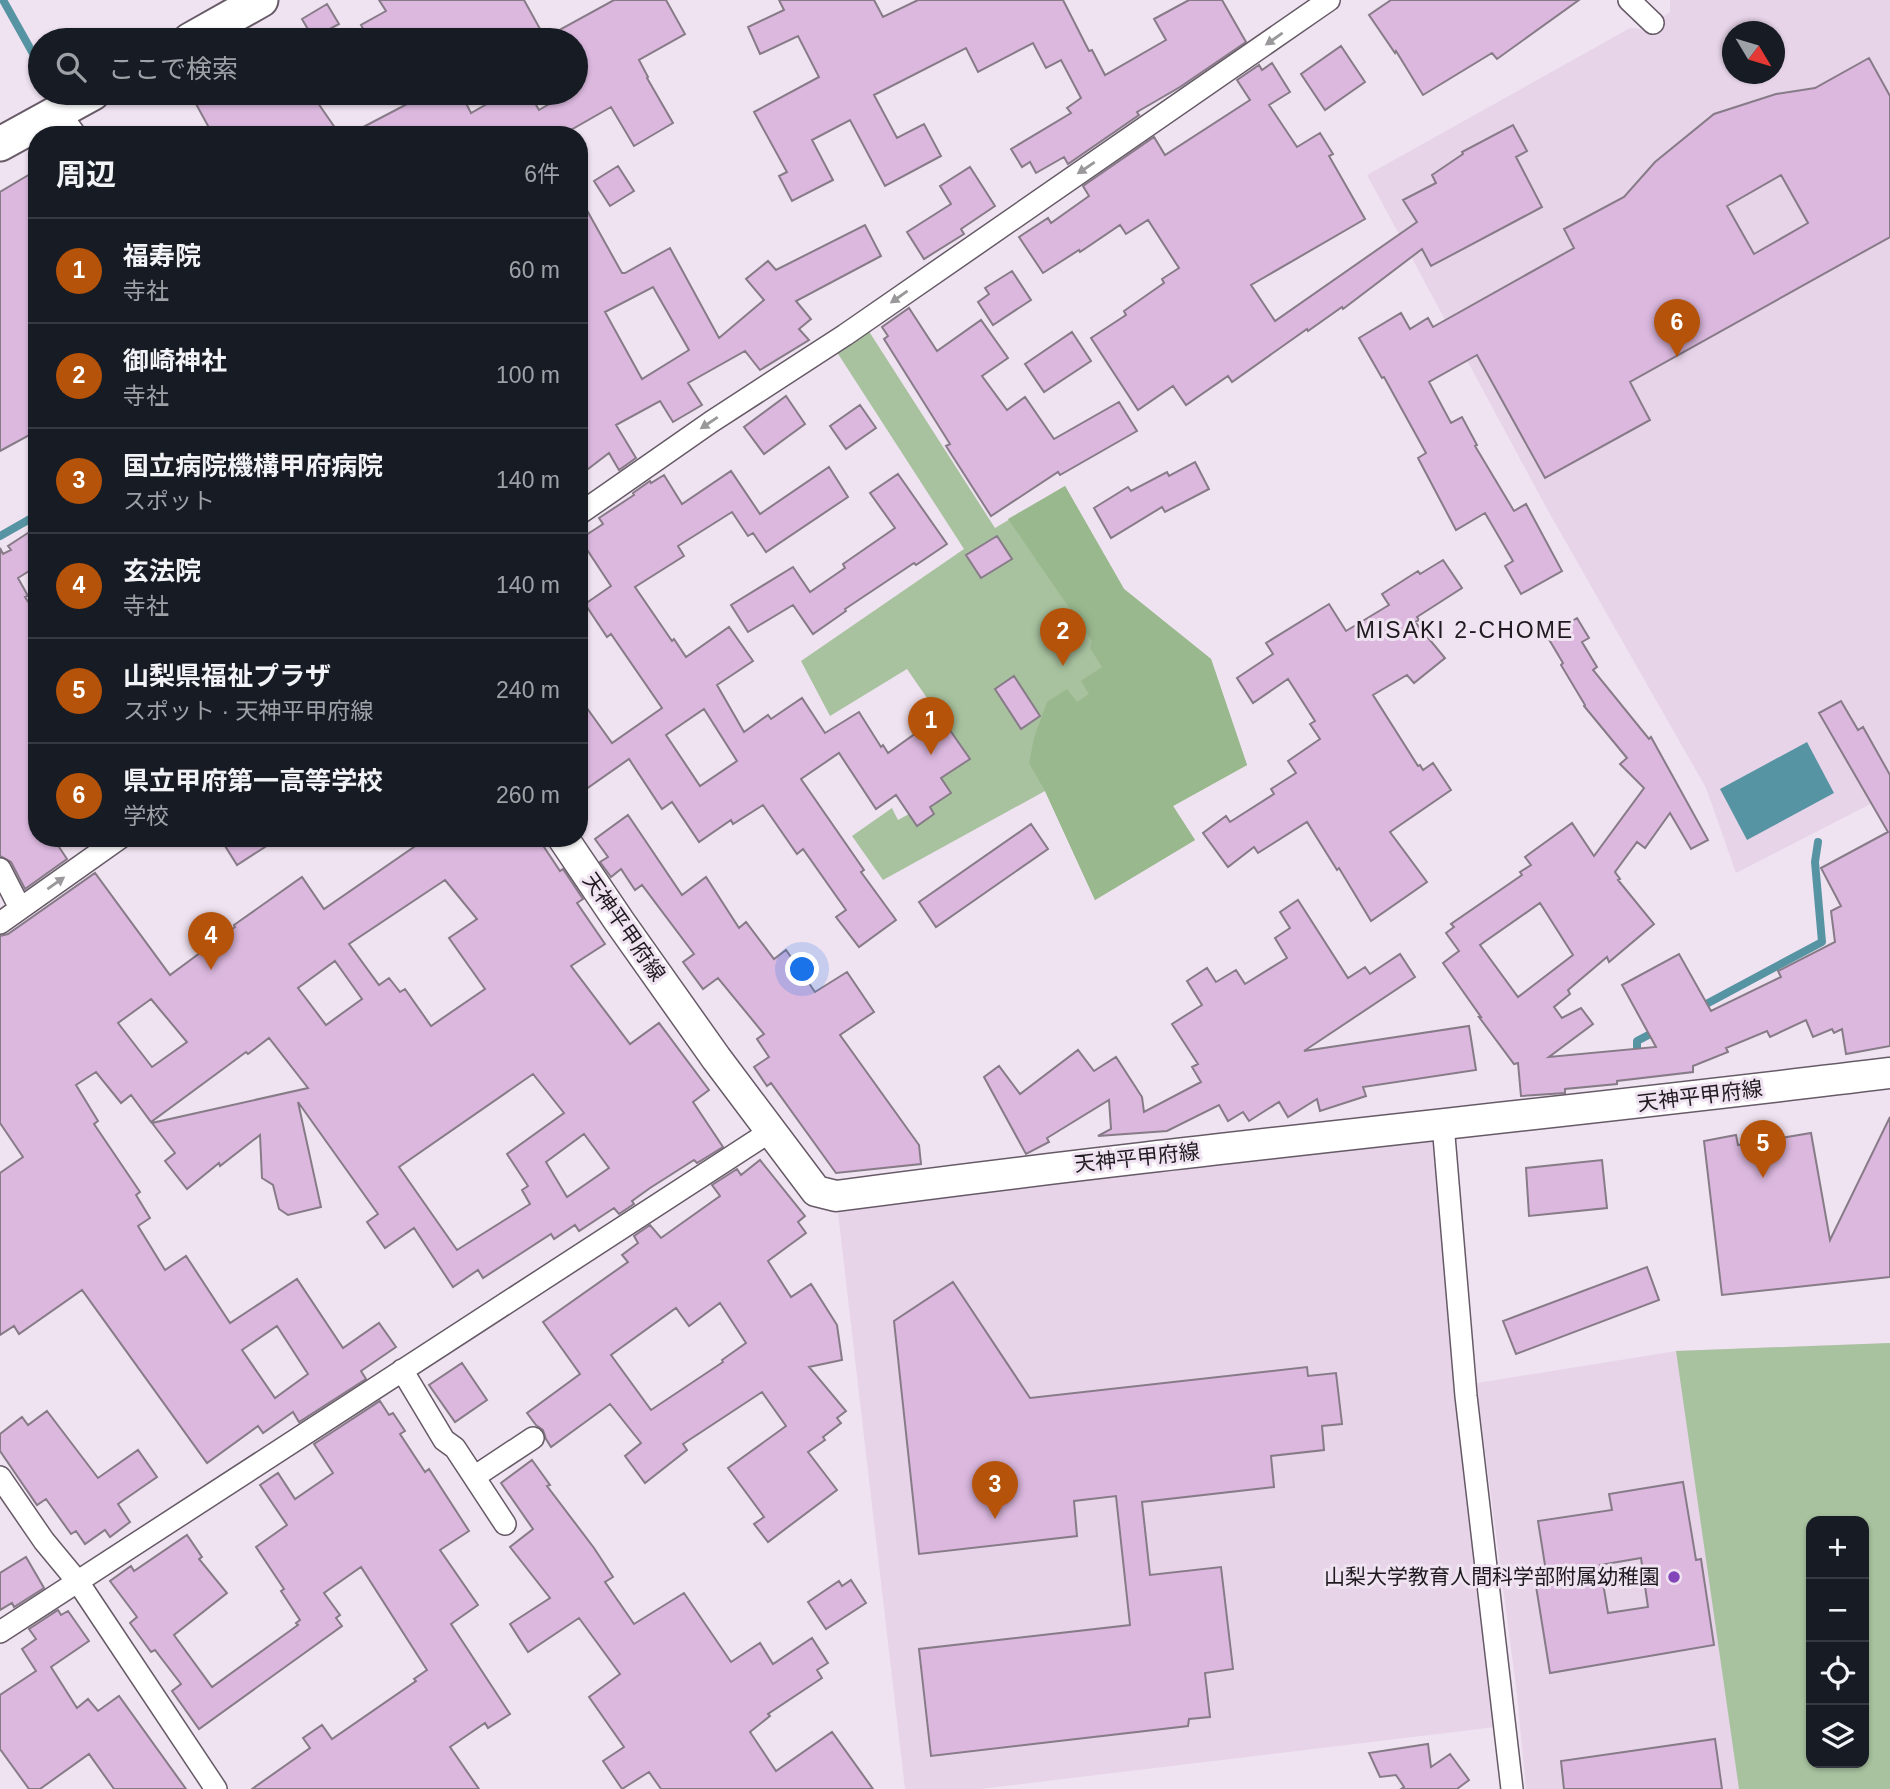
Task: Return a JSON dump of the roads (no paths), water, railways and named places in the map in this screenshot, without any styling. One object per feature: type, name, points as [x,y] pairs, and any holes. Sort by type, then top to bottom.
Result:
[{"type":"main road","points":[[211,28],[261,0]]},
{"type":"main road","points":[[62,124],[81,105]]},
{"type":"main road","points":[[0,144],[28,135]]},
{"type":"main road","name":"天神平甲府線","points":[[569,847],[709,1048],[816,1191],[836,1196],[1068,1165],[1630,1105],[1890,1073]]},
{"type":"street","points":[[588,508],[711,422],[845,335],[1329,0]]},
{"type":"street","points":[[1629,0],[1653,23]]},
{"type":"street","points":[[0,923],[107,847]]},
{"type":"street","points":[[0,869],[20,908]]},
{"type":"street","points":[[1443,1124],[1466,1395],[1512,1789]]},
{"type":"street","points":[[0,1632],[771,1130]]},
{"type":"street","points":[[402,1370],[444,1440],[455,1448],[505,1524]]},
{"type":"street","points":[[474,1477],[533,1438]]},
{"type":"street","points":[[0,1476],[44,1541],[78,1582],[216,1789]]},
{"type":"water","points":[[1807,742],[1834,793],[1747,840],[1720,789]]},
{"type":"waterway","points":[[3,0],[28,45]]},
{"type":"waterway","points":[[0,536],[28,520]]},
{"type":"waterway","points":[[1697,1009],[1822,942],[1815,862],[1818,842]]},
{"type":"waterway","points":[[1637,1056],[1637,1041],[1658,1030]]},
{"type":"place","name":"県立甲府第一高等学校","points":[[1677,357]]},
{"type":"place","name":"御崎神社","points":[[1063,666]]},
{"type":"place","name":"福寿院","points":[[931,755]]},
{"type":"place","name":"玄法院","points":[[211,970]]},
{"type":"place","name":"山梨県福祉プラザ","points":[[1763,1178]]},
{"type":"place","name":"国立病院機構甲府病院","points":[[995,1519]]},
{"type":"place","name":"山梨大学教育人間科学部附属幼稚園","points":[[1674,1577]]},
{"type":"district","name":"MISAKI 2-CHOME","points":[[1465,630]]}]
